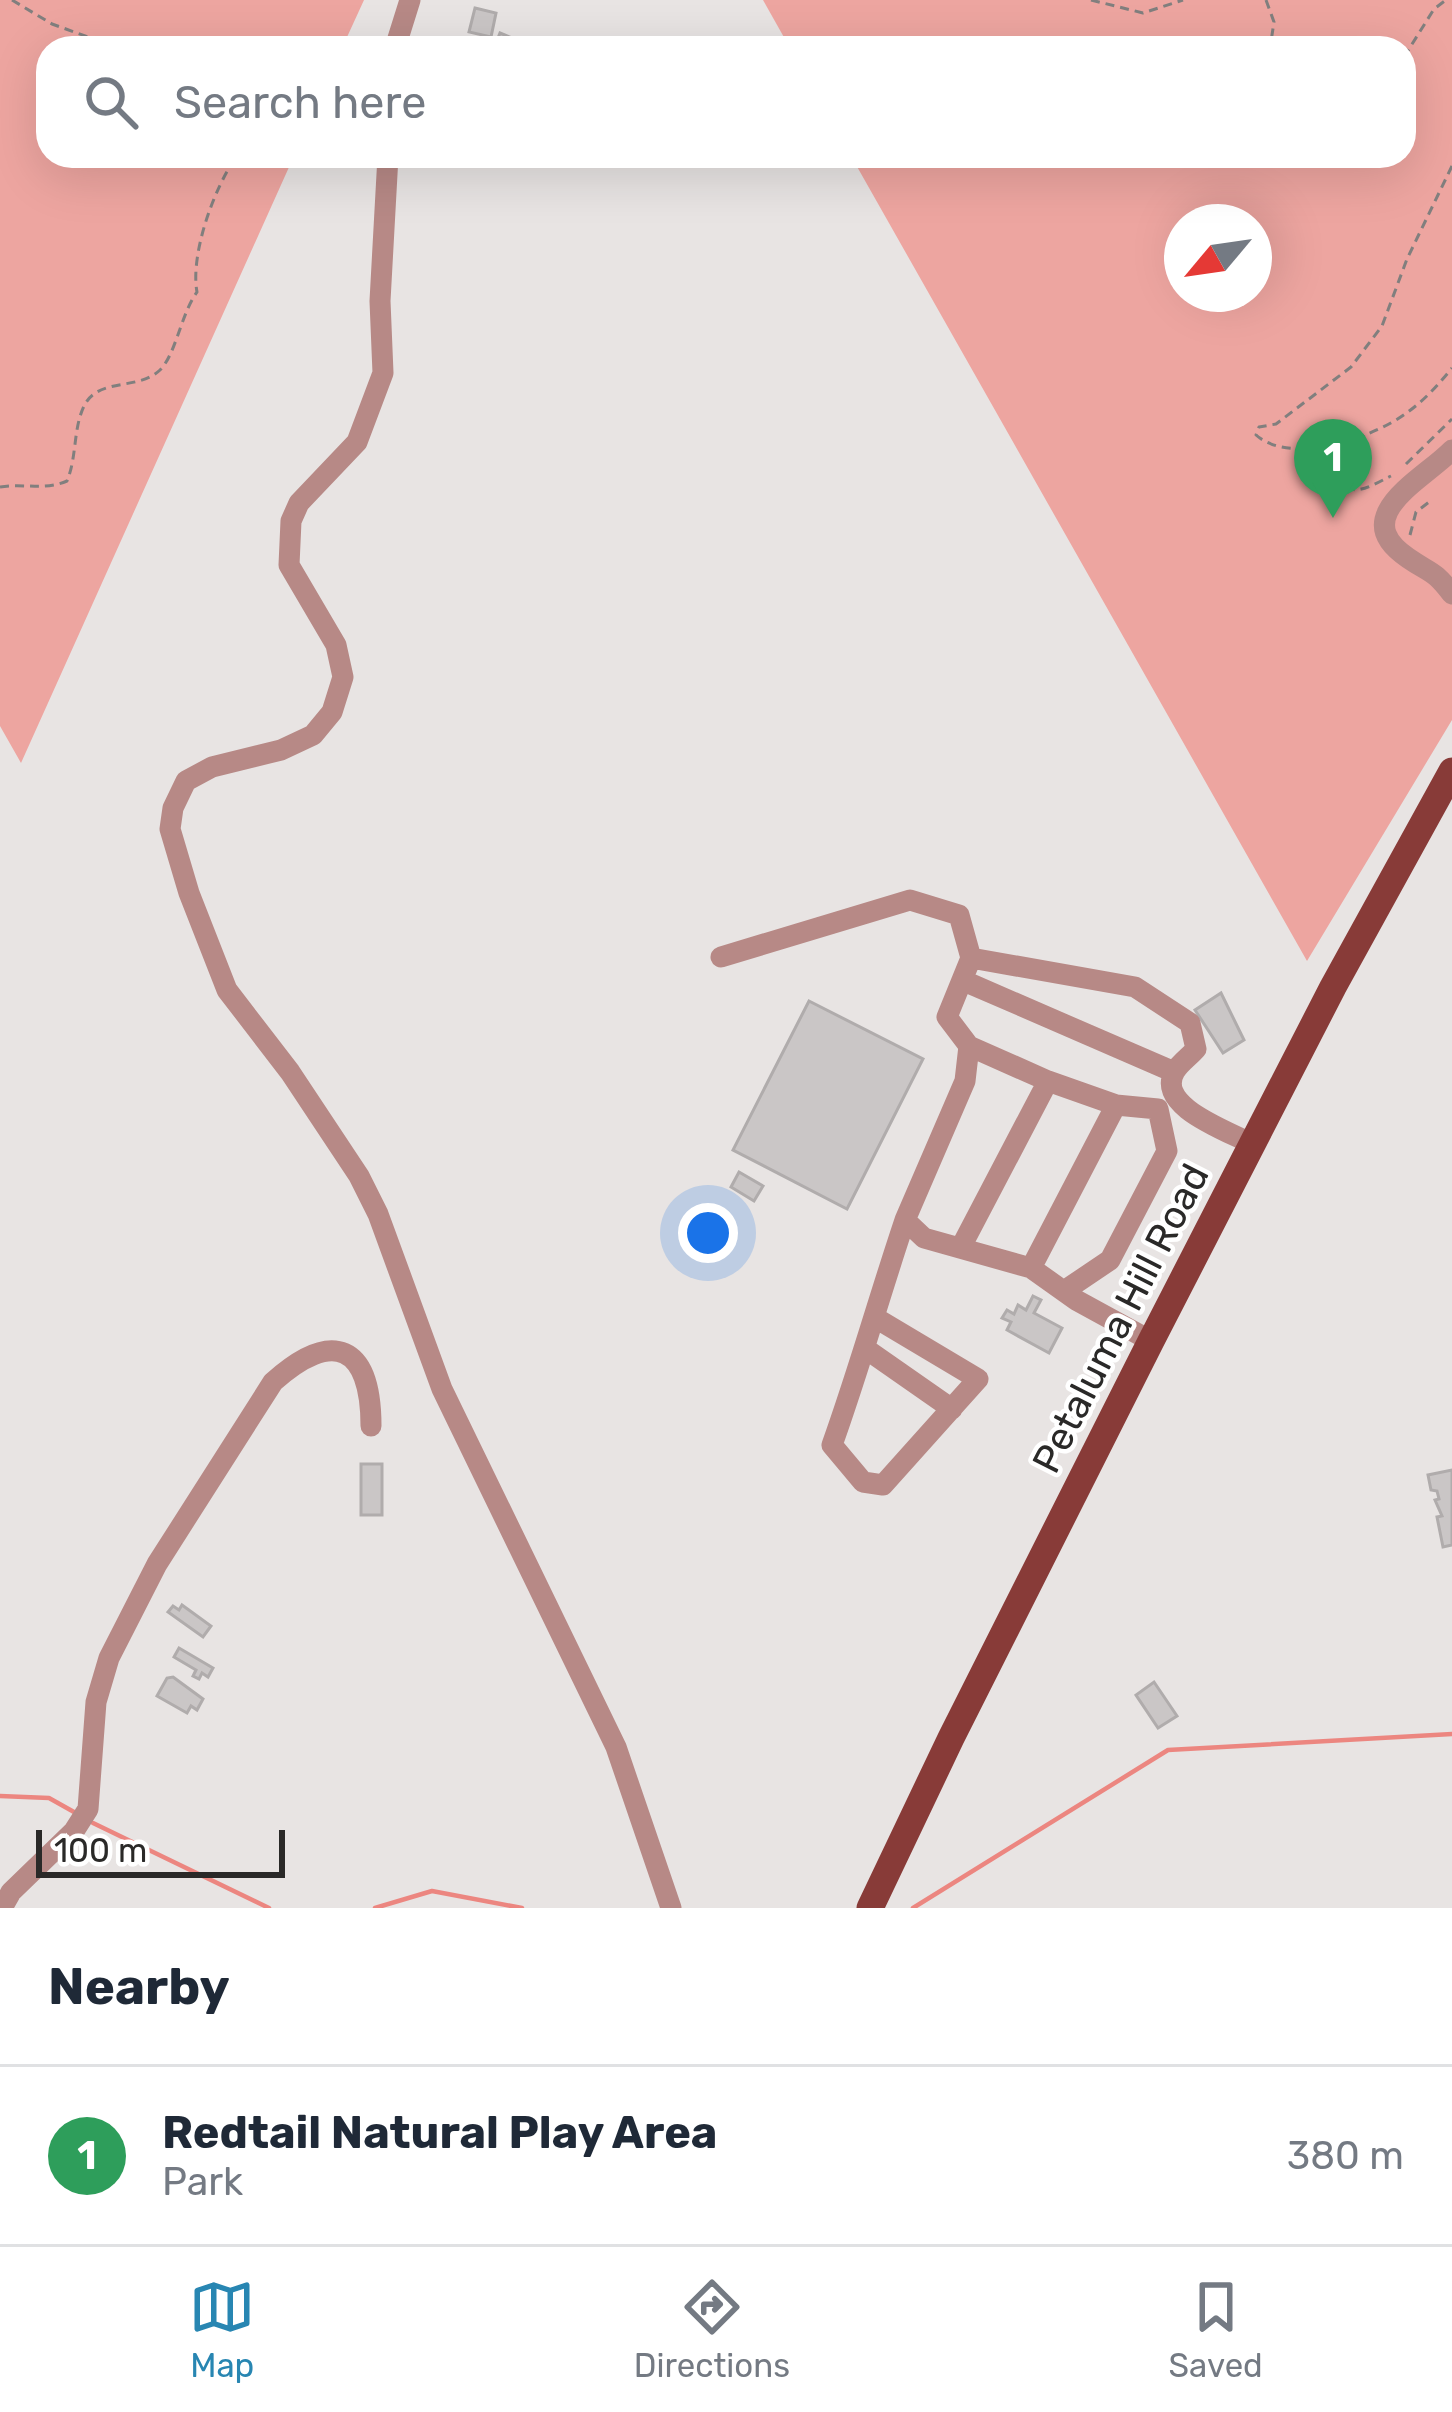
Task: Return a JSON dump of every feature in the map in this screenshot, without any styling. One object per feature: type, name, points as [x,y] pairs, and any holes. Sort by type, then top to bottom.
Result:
[{"type":"main road","name":"Petaluma Hill Road","points":[[870,1908],[1151,1341],[1391,877],[1452,771]]},
{"type":"lane","points":[[399,36],[410,0]]},
{"type":"lane","points":[[387,168],[380,301],[382,373],[357,442],[299,503],[291,521],[289,565],[337,645],[343,677],[332,712],[313,735],[212,767],[186,781],[173,808],[170,830],[226,990],[290,1072],[359,1176],[378,1214],[442,1389],[616,1747],[670,1908]]},
{"type":"lane","points":[[1452,450],[1388,506],[1384,529],[1389,542],[1409,559],[1433,570],[1452,594]]},
{"type":"lane","points":[[721,957],[910,900],[958,915],[971,958],[947,1018],[969,1046],[1116,1105],[1167,1106],[1252,1144]]},
{"type":"lane","points":[[971,958],[1136,987],[1190,1023],[1196,1049],[1174,1072],[1167,1106],[1167,1151],[1109,1261],[1064,1291]]},
{"type":"lane","points":[[964,981],[1174,1072]]},
{"type":"lane","points":[[874,1317],[978,1379],[883,1485],[862,1482],[832,1444],[905,1220],[965,1081],[969,1046]]},
{"type":"lane","points":[[961,1247],[1048,1081]]},
{"type":"lane","points":[[1031,1268],[1116,1105]]},
{"type":"lane","points":[[905,1220],[924,1238],[1031,1268],[1151,1341]]},
{"type":"lane","points":[[866,1349],[952,1409]]},
{"type":"lane","points":[[2,1908],[11,1892],[74,1831],[88,1808],[96,1702],[110,1658],[157,1564],[273,1382],[299,1358],[328,1350],[346,1354],[362,1366],[371,1390],[371,1426]]},
{"type":"path","points":[[12,0],[52,24],[86,36]]},
{"type":"path","points":[[1090,0],[1144,13],[1183,0]]},
{"type":"path","points":[[1266,0],[1274,22],[1272,36]]},
{"type":"path","points":[[1416,38],[1434,9],[1448,1]]},
{"type":"path","points":[[1452,166],[1407,259],[1382,326],[1351,367],[1276,424],[1259,427],[1256,435],[1263,442],[1310,449],[1365,434],[1402,417],[1452,368]]},
{"type":"path","points":[[0,487],[22,484],[48,489],[67,481],[75,462],[84,404],[100,389],[142,380],[161,369],[186,306],[197,292],[195,259],[210,220],[212,197],[230,168]]},
{"type":"path","points":[[1365,434],[1344,467],[1341,482],[1347,489],[1360,491],[1403,472],[1406,462],[1452,419]]},
{"type":"path","points":[[1408,542],[1416,512],[1429,502]]},
{"type":"shaded area","points":[[0,0],[364,0],[348,36],[36,36],[36,168],[289,168],[21,763],[0,726]]},
{"type":"shaded area","points":[[763,0],[1452,0],[1452,720],[1307,961],[858,168],[1416,168],[1416,36],[783,36]]},
{"type":"building","points":[[475,8],[496,13],[491,36],[469,32]]},
{"type":"building","points":[[1221,993],[1244,1040],[1223,1053],[1195,1010]]},
{"type":"building","points":[[809,1001],[923,1059],[847,1209],[733,1150]]},
{"type":"building","points":[[739,1172],[763,1186],[754,1201],[731,1187]]},
{"type":"building","points":[[1033,1296],[1041,1300],[1034,1313],[1062,1328],[1049,1353],[1007,1330],[1011,1322],[1002,1318],[1007,1310],[1014,1314],[1018,1305],[1026,1310]]},
{"type":"building","points":[[361,1464],[382,1464],[382,1515],[361,1515]]},
{"type":"building","points":[[1452,1470],[1452,1545],[1443,1547],[1437,1517],[1442,1516],[1435,1500],[1439,1499],[1428,1475]]},
{"type":"building","points":[[182,1605],[211,1626],[203,1637],[168,1612]]},
{"type":"building","points":[[179,1648],[213,1668],[208,1677],[193,1676],[196,1670],[174,1657]]},
{"type":"building","points":[[173,1677],[203,1699],[197,1710],[191,1706],[187,1713],[157,1696],[167,1678]]},
{"type":"building","points":[[1154,1682],[1177,1716],[1158,1728],[1136,1695]]},
{"type":"waterway","points":[[913,1908],[1168,1750],[1452,1734]]},
{"type":"waterway","points":[[0,1796],[49,1798],[74,1812]]},
{"type":"waterway","points":[[93,1823],[269,1908]]},
{"type":"waterway","points":[[375,1908],[432,1891],[522,1908]]},
{"type":"place","name":"Redtail Natural Play Area","points":[[1333,518]]}]
